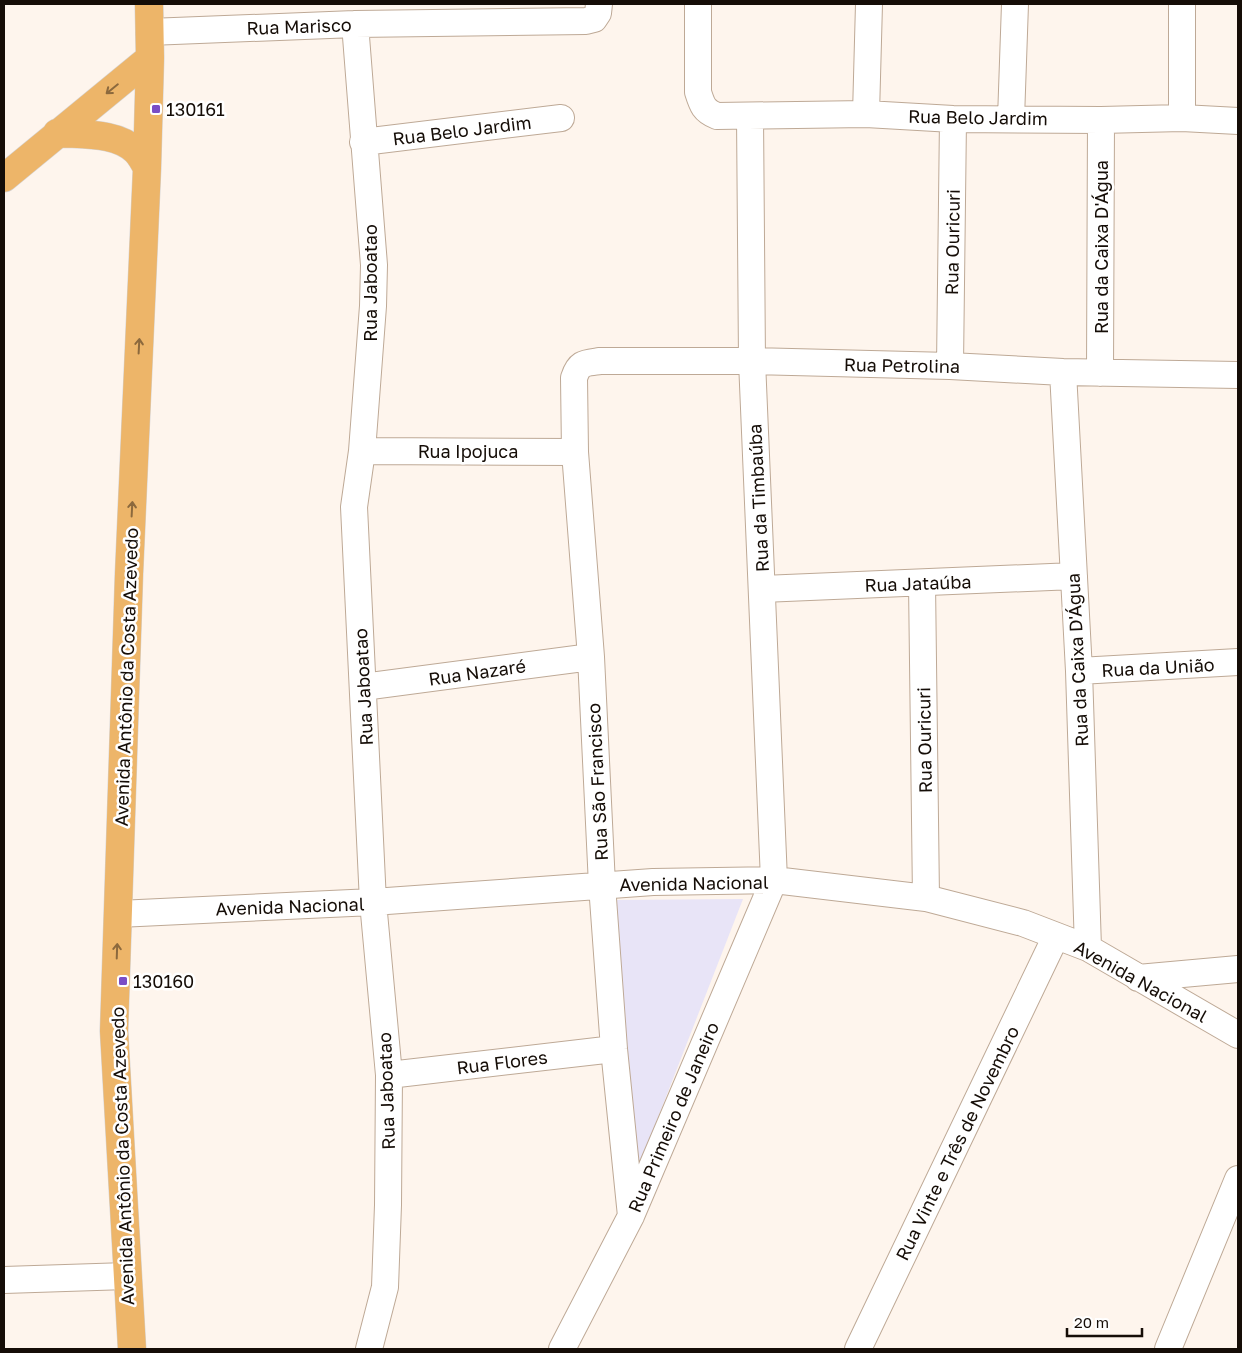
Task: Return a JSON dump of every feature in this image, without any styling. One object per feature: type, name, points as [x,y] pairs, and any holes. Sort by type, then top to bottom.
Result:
[{"type":"main road","name":"Avenida Antônio da Costa Azevedo","points":[[132,1349],[114,1031],[129,574],[147,168],[149,4]]},
{"type":"main road","points":[[4,178],[58,133],[149,45]]},
{"type":"main road","points":[[58,133],[99,136],[121,141],[138,153],[147,168]]},
{"type":"street","name":"Rua Marisco","points":[[149,45],[355,24],[586,21],[594,20],[598,13],[599,4]]},
{"type":"street","name":"Rua Belo Jardim","points":[[698,4],[698,92],[702,104],[708,112],[717,116],[866,114],[953,119],[1101,120],[1182,118],[1238,121]]},
{"type":"street","points":[[866,114],[869,4]]},
{"type":"street","points":[[1011,119],[1015,4]]},
{"type":"street","points":[[1182,4],[1182,118]]},
{"type":"street","name":"Rua Jaboatao","points":[[355,24],[374,265],[373,306],[362,451],[354,507],[372,902],[389,1075],[385,1287],[369,1349]]},
{"type":"street","name":"Rua da Timbaúba","points":[[750,116],[752,361],[774,880]]},
{"type":"street","name":"Rua Belo Jardim","points":[[363,142],[432,132],[561,118]]},
{"type":"street","name":"Rua Ouricuri","points":[[950,366],[953,119]]},
{"type":"street","name":"Rua da Caixa D'Água","points":[[1100,373],[1101,120]]},
{"type":"street","name":"Rua Petrolina","points":[[574,378],[577,368],[585,363],[752,361],[950,366],[1063,372],[1238,375]]},
{"type":"street","name":"Rua da Caixa D'Água","points":[[1063,372],[1074,576],[1088,948]]},
{"type":"street","name":"Rua São Francisco","points":[[574,378],[575,452],[591,657],[602,885],[614,1049],[632,1216]]},
{"type":"street","name":"Rua Ipojuca","points":[[362,451],[575,452]]},
{"type":"street","name":"Rua Jataúba","points":[[762,589],[1074,576]]},
{"type":"street","name":"Rua Ouricuri","points":[[922,583],[926,898]]},
{"type":"street","name":"Rua Nazaré","points":[[363,687],[591,657]]},
{"type":"street","points":[[1238,662],[1238,668]]},
{"type":"street","name":"Rua da União","points":[[1078,671],[1238,662]]},
{"type":"street","name":"Avenida Nacional","points":[[118,914],[372,902],[602,885],[718,880],[774,880],[926,898],[1023,923],[1088,948],[1238,1035]]},
{"type":"street","name":"Rua Primeiro de Janeiro","points":[[563,1349],[632,1216],[774,880]]},
{"type":"street","name":"Rua Vinte e Três de Novembro","points":[[858,1349],[1056,936]]},
{"type":"street","points":[[1138,978],[1238,969]]},
{"type":"street","name":"Rua Flores","points":[[389,1075],[614,1049]]},
{"type":"street","points":[[1168,1349],[1238,1179]]},
{"type":"street","points":[[4,1280],[127,1276]]},
{"type":"shaded area","points":[[743,899],[636,1174],[612,900]]},
{"type":"place","name":"130161","points":[[156,109]]},
{"type":"place","name":"130160","points":[[123,981]]}]
